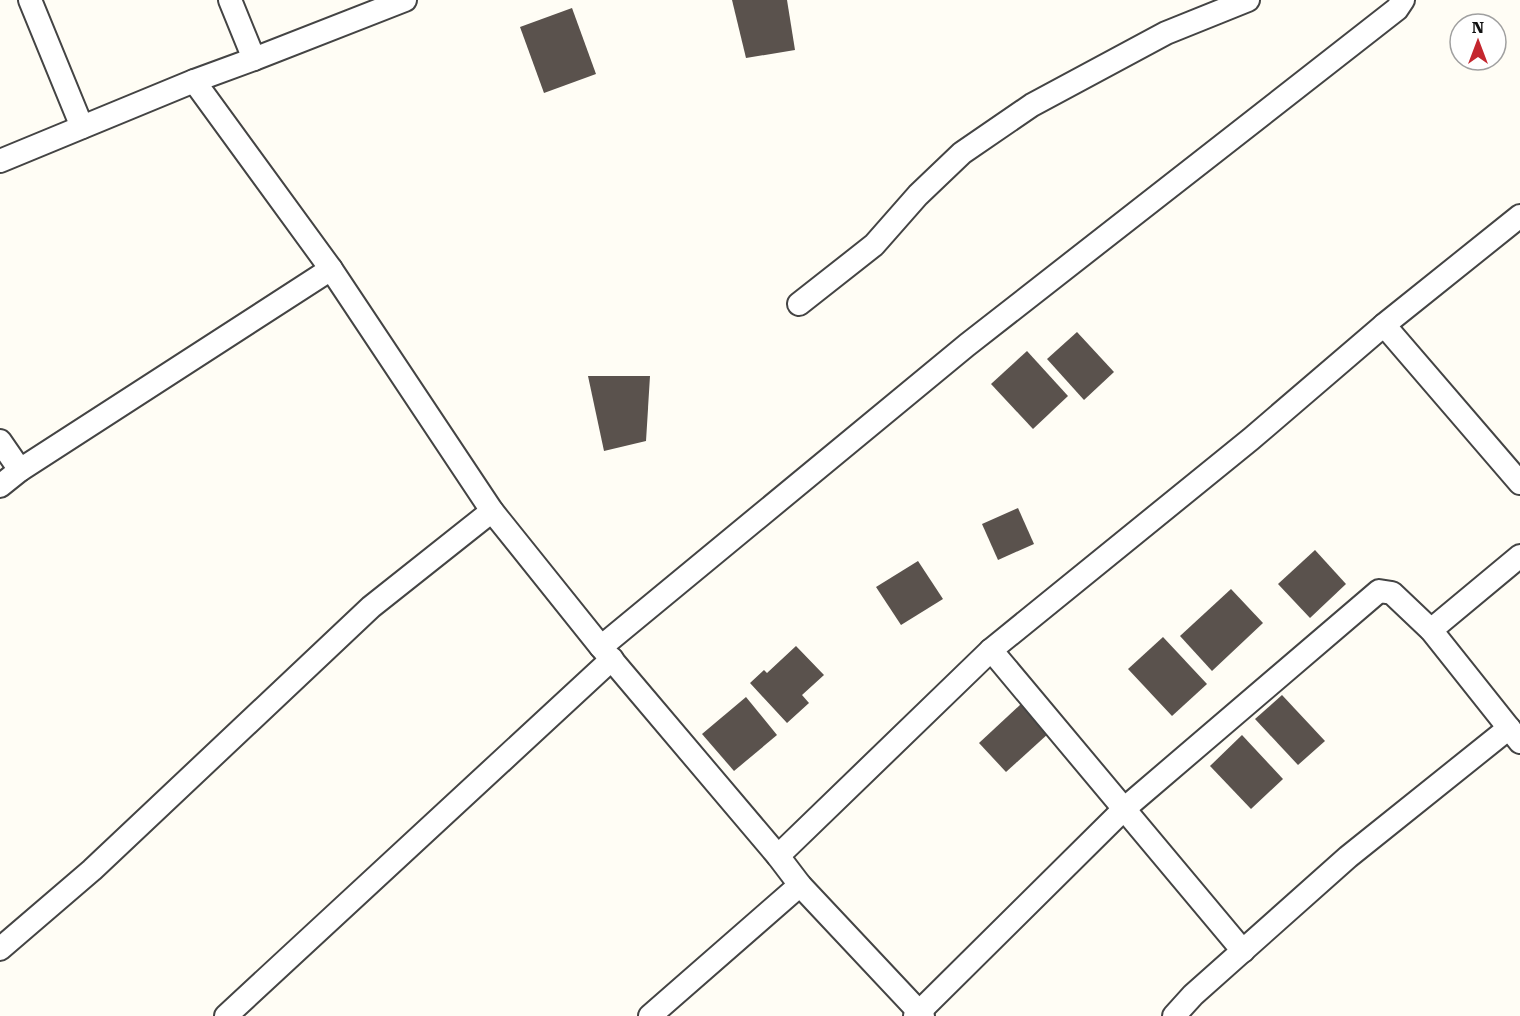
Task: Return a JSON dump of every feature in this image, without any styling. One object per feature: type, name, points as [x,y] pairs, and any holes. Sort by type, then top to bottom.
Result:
[{"type":"street","points":[[30,0],[82,127]]},
{"type":"street","points":[[230,0],[254,60]]},
{"type":"street","points":[[0,161],[194,81],[254,60],[405,0]]},
{"type":"street","points":[[799,304],[874,245],[918,195],[962,153],[1032,105],[1166,33],[1248,0]]},
{"type":"street","points":[[226,1016],[606,653],[967,345],[1397,9],[1403,0]]},
{"type":"street","points":[[194,81],[331,269],[492,511],[606,653],[800,885],[919,1015],[1124,809],[1379,591],[1392,593],[1431,630],[1514,735],[1348,857],[1193,995],[1174,1016]]},
{"type":"street","points":[[778,856],[991,650],[1251,440],[1384,325],[1520,216]]},
{"type":"street","points":[[0,486],[20,470],[331,269]]},
{"type":"street","points":[[1384,325],[1520,483]]},
{"type":"street","points":[[0,441],[20,470]]},
{"type":"street","points":[[0,949],[92,870],[371,607],[492,511]]},
{"type":"street","points":[[1431,630],[1520,556]]},
{"type":"street","points":[[991,650],[1243,951]]},
{"type":"street","points":[[650,1016],[800,885]]},
{"type":"building","points":[[732,0],[787,0],[795,50],[746,58]]},
{"type":"building","points":[[572,8],[596,74],[544,93],[520,27]]},
{"type":"building","points":[[1077,332],[1114,372],[1084,400],[1047,359]]},
{"type":"building","points":[[1027,351],[1068,396],[1033,429],[991,384]]},
{"type":"building","points":[[588,376],[650,376],[646,441],[604,451]]},
{"type":"building","points":[[1018,508],[1034,544],[998,560],[982,524]]},
{"type":"building","points":[[1315,550],[1346,584],[1310,618],[1278,584]]},
{"type":"building","points":[[918,561],[943,599],[901,625],[876,587]]},
{"type":"building","points":[[1231,589],[1263,623],[1212,671],[1180,636]]},
{"type":"building","points":[[1163,637],[1207,684],[1172,716],[1128,669]]},
{"type":"building","points":[[796,646],[824,675],[802,695],[809,703],[787,723],[750,683],[764,670],[767,673]]},
{"type":"building","points":[[1282,695],[1325,741],[1298,765],[1255,719]]},
{"type":"building","points":[[746,697],[777,735],[734,771],[702,734]]},
{"type":"building","points":[[1021,704],[1049,733],[1006,772],[979,743]]},
{"type":"building","points":[[1242,735],[1283,779],[1251,809],[1210,766]]}]
